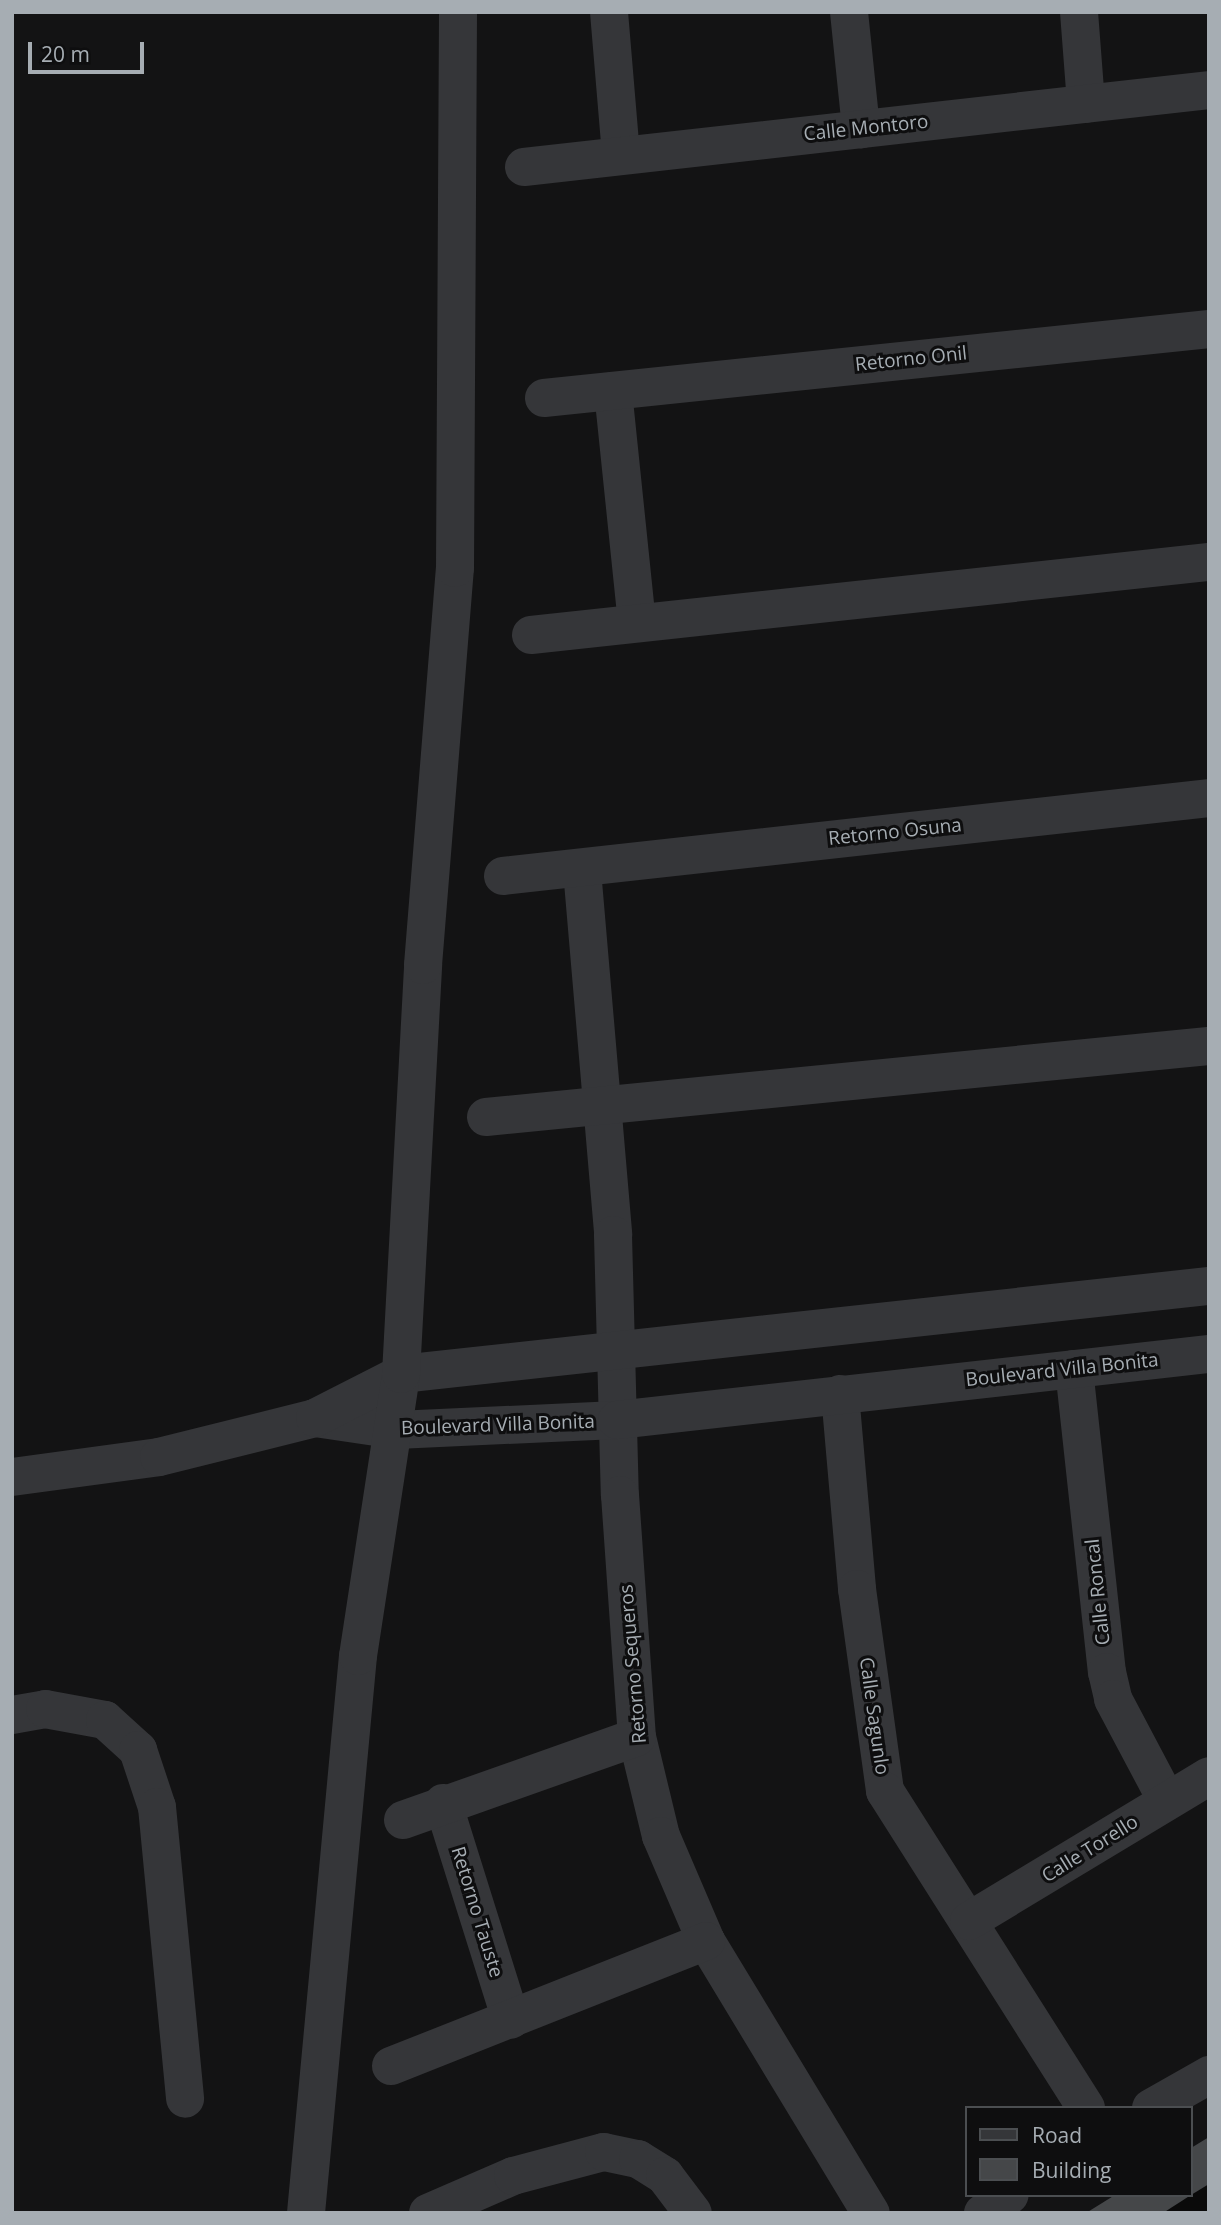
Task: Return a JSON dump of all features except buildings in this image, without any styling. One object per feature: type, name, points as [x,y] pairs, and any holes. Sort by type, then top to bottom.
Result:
[{"type":"street","points":[[306,2213],[358,1656],[396,1430],[401,1374],[423,965],[455,568],[458,12]]},
{"type":"street","points":[[609,12],[621,155]]},
{"type":"street","points":[[849,12],[861,129]]},
{"type":"street","points":[[1079,12],[1086,104]]},
{"type":"street","name":"Calle Montoro","points":[[524,167],[1209,90]]},
{"type":"street","name":"Retorno Onil","points":[[544,397],[1209,329]]},
{"type":"street","points":[[613,391],[637,623]]},
{"type":"street","points":[[531,635],[1209,562]]},
{"type":"street","name":"Retorno Osuna","points":[[503,876],[582,870],[1209,798]]},
{"type":"street","points":[[582,870],[604,1107],[616,1352]]},
{"type":"street","points":[[486,1117],[1209,1045]]},
{"type":"street","points":[[12,1477],[159,1457],[315,1418],[401,1374],[1209,1286]]},
{"type":"street","name":"Retorno Sequeros","points":[[616,1352],[617,1420],[637,1737],[661,1836],[706,1941],[871,2213]]},
{"type":"street","name":"Boulevard Villa Bonita","points":[[315,1418],[396,1430],[617,1420],[1209,1354]]},
{"type":"street","name":"Calle Roncal","points":[[1074,1369],[1107,1672],[1113,1699],[1167,1801]]},
{"type":"street","name":"Calle Sagunlo","points":[[840,1394],[880,1769],[886,1791],[1085,2106]]},
{"type":"street","points":[[12,1715],[45,1709],[104,1720],[138,1751],[157,1807],[185,2098]]},
{"type":"street","points":[[403,1820],[443,1803],[637,1737]]},
{"type":"street","name":"Calle Torello","points":[[969,1921],[1209,1776]]},
{"type":"street","name":"Retorno Tauste","points":[[443,1803],[511,2020]]},
{"type":"street","points":[[391,2066],[706,1941]]},
{"type":"street","points":[[1155,2106],[1209,2075]]},
{"type":"street","points":[[428,2213],[513,2176],[604,2152],[638,2159],[665,2176],[693,2213]]},
{"type":"street","points":[[983,2213],[1007,2197]]}]
